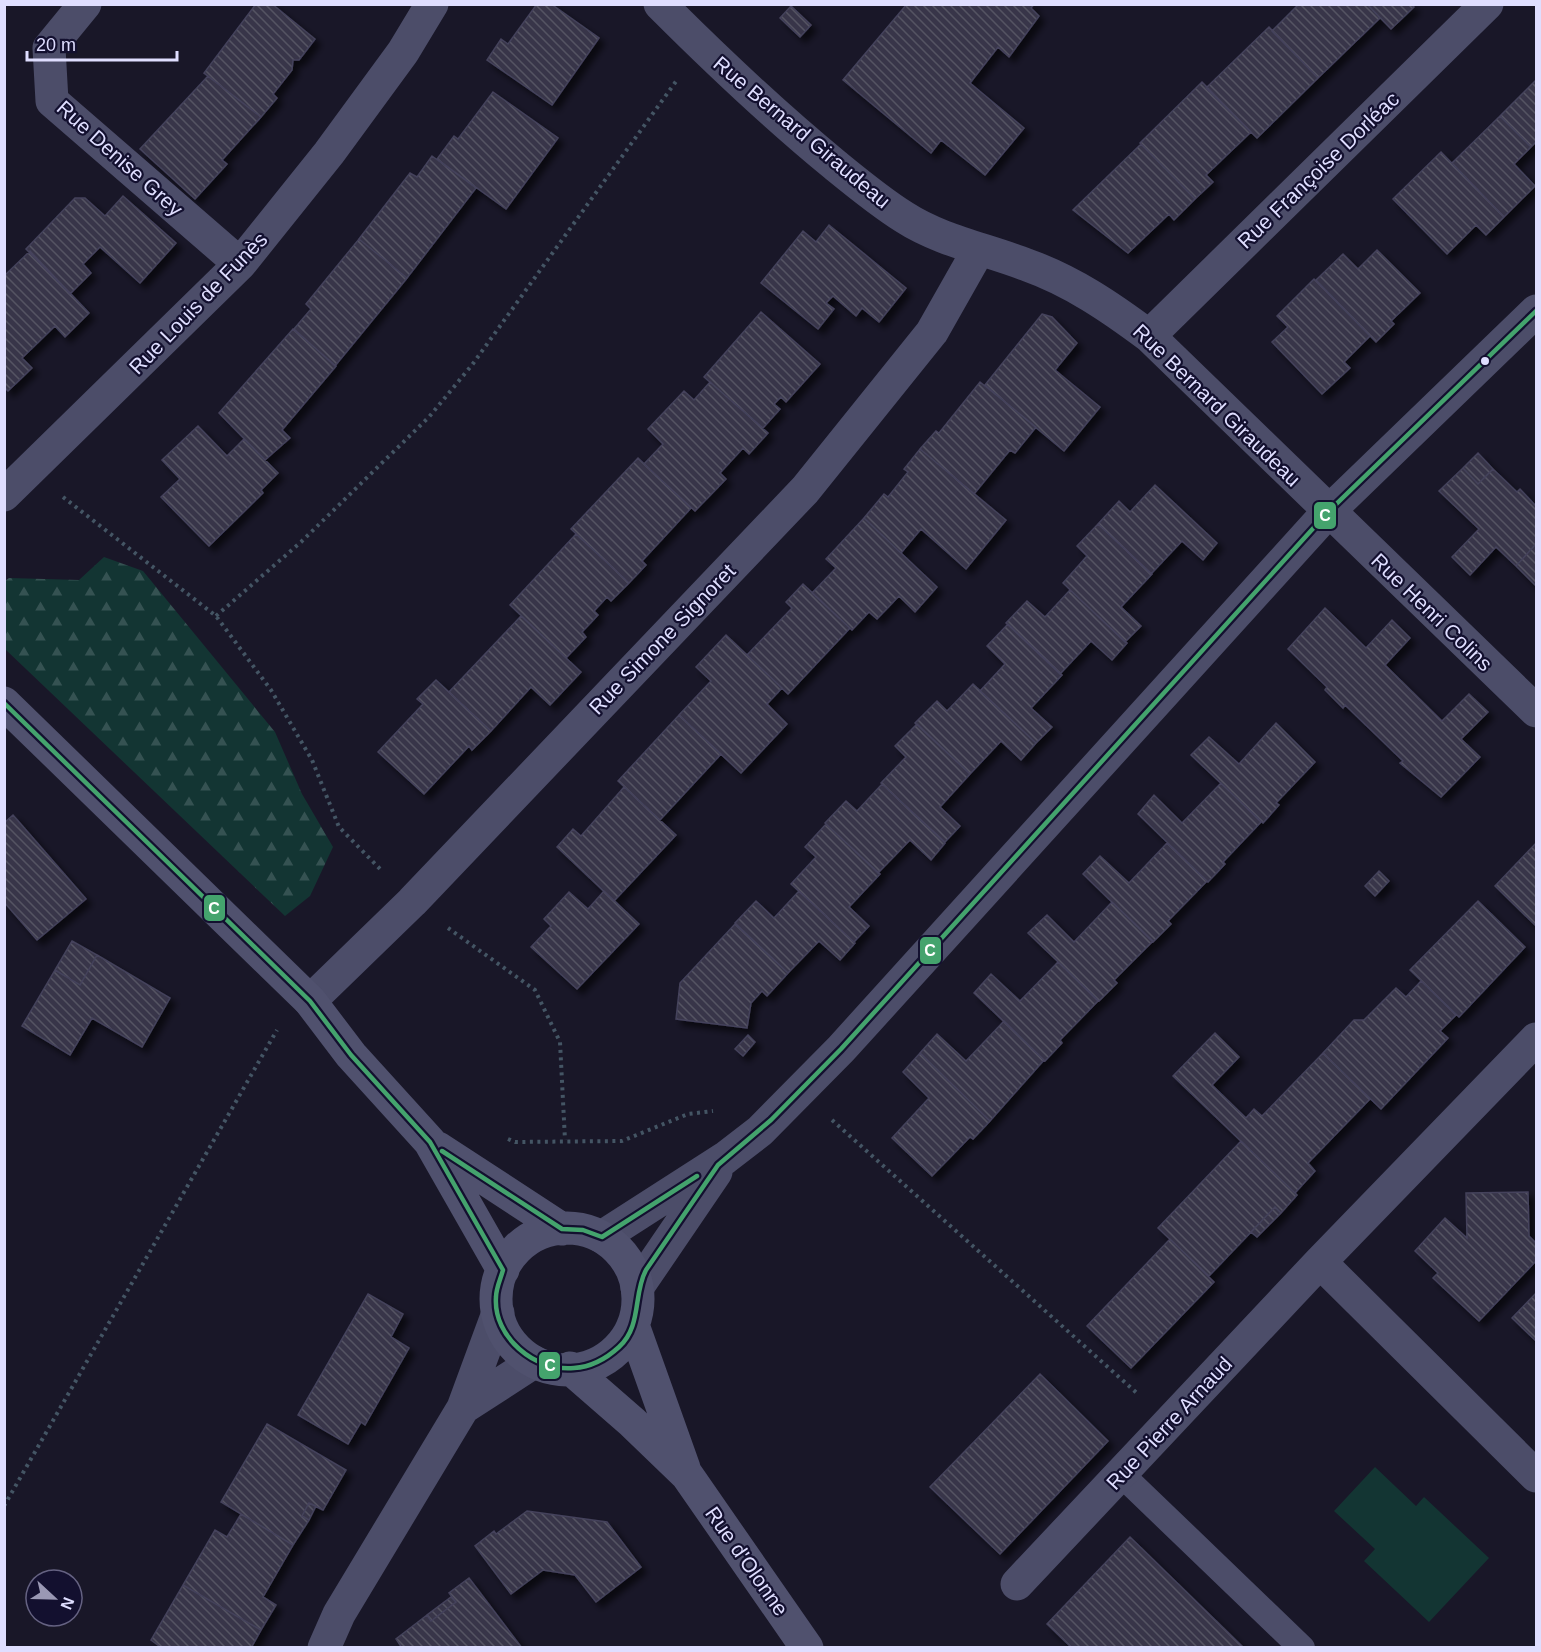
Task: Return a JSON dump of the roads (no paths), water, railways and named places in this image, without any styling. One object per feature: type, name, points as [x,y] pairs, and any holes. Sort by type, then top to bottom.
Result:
[{"type":"street","name":"Rue Denise Grey","points":[[85,4],[49,48],[52,100],[240,264]]},
{"type":"street","name":"Rue Louis de Funès","points":[[4,495],[240,264],[329,153],[403,52],[432,4]]},
{"type":"street","name":"Rue Bernard Giraudeau","points":[[660,4],[703,47],[811,145],[904,218],[941,236],[1028,265],[1073,285],[1111,308],[1149,336],[1328,512]]},
{"type":"street","name":"Rue Françoise Dorléac","points":[[1149,336],[1486,4]]},
{"type":"street","name":"Rue Simone Signoret","points":[[310,1000],[412,902],[805,490],[932,332],[979,249]]},
{"type":"street","points":[[602,1237],[725,1158],[760,1131],[841,1049],[1328,512],[1536,311]]},
{"type":"street","name":"Rue Henri Colins","points":[[1328,512],[1536,711]]},
{"type":"street","name":"Rue d'Olonne","points":[[4,704],[310,1000],[351,1056],[430,1142],[503,1270]]},
{"type":"street","name":"Rue Pierre Arnaud","points":[[1017,1584],[1320,1262],[1536,1039]]},
{"type":"street","name":"Rue d'Olonne","points":[[430,1142],[562,1228]]},
{"type":"street","points":[[637,1288],[678,1223],[725,1158]]},
{"type":"street","name":"Rue d'Olonne","points":[[562,1228],[592,1232],[602,1237],[612,1243],[627,1260],[637,1288],[638,1303],[633,1325],[621,1344],[604,1359],[582,1368],[557,1369],[534,1362],[515,1347],[502,1326],[498,1313],[499,1279],[509,1256],[527,1239],[548,1230],[562,1228]]},
{"type":"street","points":[[1320,1262],[1536,1476]]},
{"type":"street","points":[[324,1647],[339,1614],[463,1408],[498,1313]]},
{"type":"street","name":"Rue d'Olonne","points":[[633,1325],[687,1475]]},
{"type":"street","points":[[463,1408],[534,1362]]},
{"type":"street","name":"Rue d'Olonne","points":[[570,1368],[632,1422],[687,1475],[807,1647]]},
{"type":"lane","points":[[1121,1474],[1302,1647]]}]
